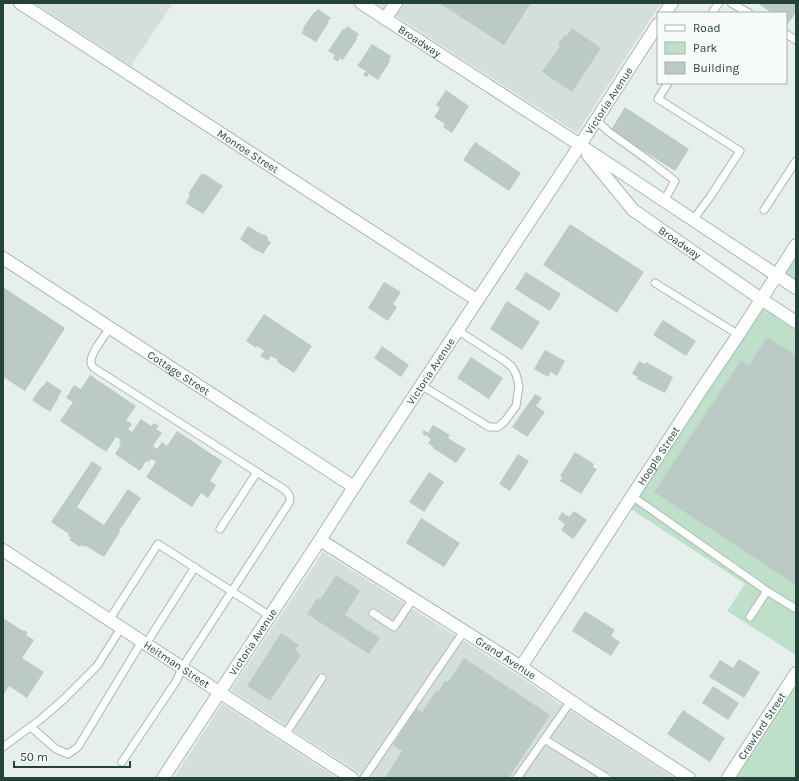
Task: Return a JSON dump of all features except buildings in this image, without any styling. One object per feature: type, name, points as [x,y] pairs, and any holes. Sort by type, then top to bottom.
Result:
[{"type":"street","name":"Monroe Street","points":[[20,3],[477,300]]},
{"type":"street","name":"Broadway","points":[[361,3],[664,200],[796,288]]},
{"type":"street","points":[[386,19],[396,3]]},
{"type":"street","points":[[666,12],[672,3]]},
{"type":"street","name":"Victoria Avenue","points":[[164,778],[657,26]]},
{"type":"street","name":"Broadway","points":[[580,145],[633,210],[796,322]]},
{"type":"street","name":"Hoople Street","points":[[521,667],[701,390],[739,335],[796,245]]},
{"type":"street","name":"Cottage Street","points":[[3,258],[354,486]]},
{"type":"street","name":"Grand Avenue","points":[[320,540],[521,667],[570,701],[690,778]]},
{"type":"street","name":"Heitman Street","points":[[3,550],[352,778]]},
{"type":"street","name":"Crawford Street","points":[[728,778],[796,674]]},
{"type":"lane","points":[[713,12],[719,3]]},
{"type":"lane","points":[[731,3],[747,12]]},
{"type":"lane","points":[[787,35],[796,40]]},
{"type":"lane","points":[[667,84],[658,99],[740,151],[693,220]]},
{"type":"lane","points":[[596,120],[609,132],[648,160],[675,182],[664,200]]},
{"type":"lane","points":[[764,210],[796,161]]},
{"type":"lane","points":[[655,283],[739,335]]},
{"type":"lane","points":[[110,328],[93,354],[91,362],[94,368],[286,490],[290,494],[291,498],[182,668],[177,680],[122,762]]},
{"type":"lane","points":[[421,385],[489,427],[498,427],[505,421],[516,406],[519,386],[516,374],[512,367],[457,330]]},
{"type":"lane","points":[[220,528],[257,472]]},
{"type":"lane","points":[[632,496],[767,591],[796,609]]},
{"type":"lane","points":[[109,620],[158,544],[270,616]]},
{"type":"lane","points":[[31,727],[56,748],[68,754],[78,747],[144,643],[195,568]]},
{"type":"lane","points":[[750,617],[767,591]]},
{"type":"lane","points":[[373,613],[394,627],[413,598]]},
{"type":"lane","points":[[3,747],[31,727],[63,700],[97,666],[121,628]]},
{"type":"lane","points":[[364,778],[464,631]]},
{"type":"lane","points":[[285,734],[322,678]]},
{"type":"lane","points":[[517,778],[570,701]]},
{"type":"lane","points":[[544,739],[607,778]]},
{"type":"shaded area","points":[[34,3],[173,3],[131,66]]},
{"type":"shaded area","points":[[376,3],[661,3],[577,133]]},
{"type":"shaded area","points":[[323,552],[516,674],[674,778],[367,778],[231,690]]},
{"type":"shaded area","points":[[223,704],[337,778],[174,778]]},
{"type":"green space","points":[[796,252],[796,284],[781,274]]},
{"type":"green space","points":[[762,305],[796,326],[796,655],[727,611],[745,584],[628,507]]},
{"type":"green space","points":[[796,679],[796,778],[732,778]]}]
